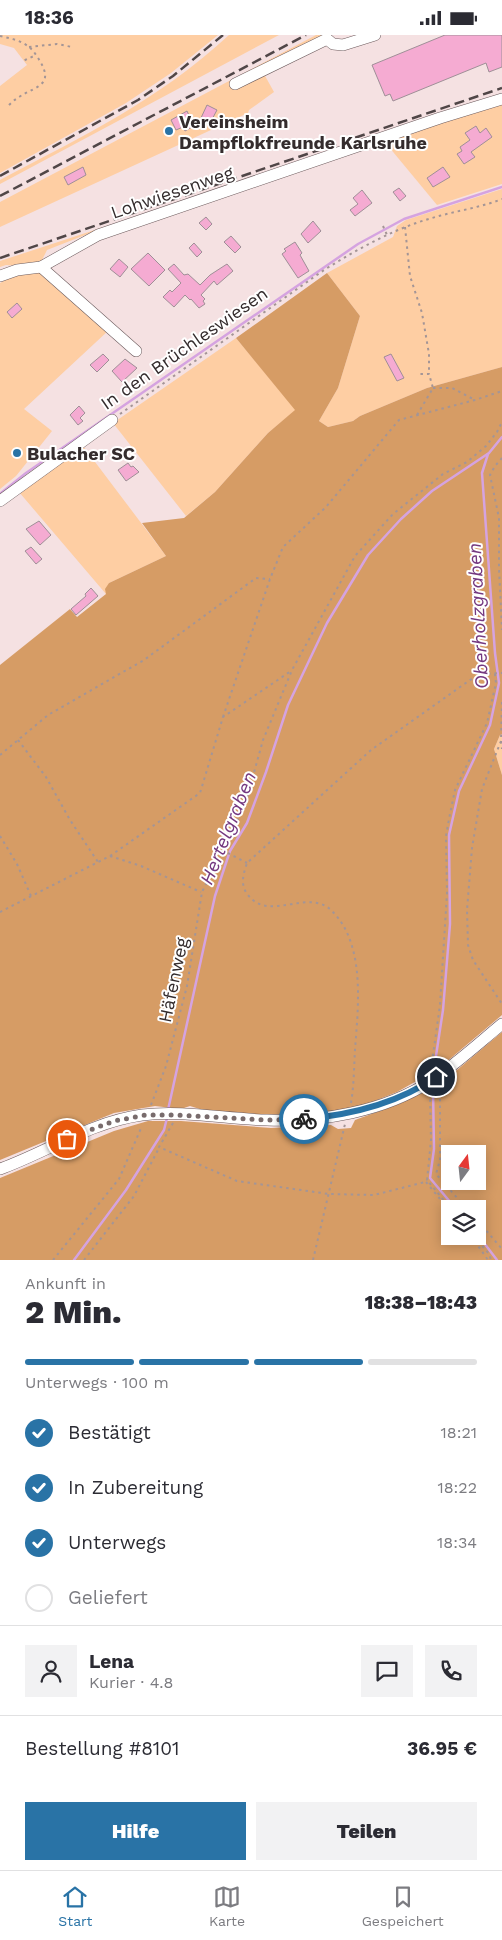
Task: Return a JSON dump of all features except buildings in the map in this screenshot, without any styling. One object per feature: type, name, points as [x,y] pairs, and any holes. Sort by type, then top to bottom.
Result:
[{"type":"street","points":[[235,84],[327,39],[333,44],[343,45],[375,35]]},
{"type":"street","name":"Lohwiesenweg","points":[[0,276],[17,270],[41,267],[98,235],[440,118],[502,99]]},
{"type":"street","points":[[41,267],[136,351]]},
{"type":"street","name":"In den Brüchleswiesen","points":[[0,501],[112,420]]},
{"type":"street","points":[[0,1169],[78,1134],[114,1121],[146,1115],[300,1120],[347,1114],[399,1098],[433,1079],[502,1024]]},
{"type":"path","points":[[0,36],[20,41],[29,47],[46,71],[46,81],[42,85],[15,98],[9,105]]},
{"type":"path","points":[[29,47],[58,44],[72,47]]},
{"type":"path","points":[[23,61],[36,55]]},
{"type":"path","name":"In den Brüchleswiesen","points":[[112,420],[324,270],[387,234],[432,218],[482,207],[502,199]]},
{"type":"path","points":[[383,227],[387,234]]},
{"type":"path","points":[[405,227],[410,276],[422,313],[429,353],[429,374],[433,388],[417,415]]},
{"type":"path","points":[[420,374],[429,374]]},
{"type":"path","points":[[433,388],[452,388],[475,400]]},
{"type":"path","points":[[0,912],[110,856],[200,793],[223,717],[270,579],[283,547],[326,507],[399,420],[502,391]]},
{"type":"path","name":"Häfenweg","points":[[53,1260],[119,1179],[166,1067],[187,986],[202,892],[245,805],[263,739],[292,670],[355,556],[393,514],[443,474],[467,462],[486,446],[502,422]]},
{"type":"path","points":[[502,458],[490,475],[498,518],[498,569],[502,630]]},
{"type":"path","points":[[0,755],[48,715],[144,659],[256,577],[270,579]]},
{"type":"path","points":[[223,717],[292,670]]},
{"type":"path","points":[[442,1200],[426,1181],[431,1140],[433,1079],[447,893],[446,836],[455,790],[487,723],[496,683],[496,673]]},
{"type":"path","points":[[313,1260],[352,1097],[358,974],[350,943],[340,920],[331,909],[305,902],[264,907],[252,901],[243,889],[243,875],[247,863],[371,751],[470,680],[483,674],[502,673]]},
{"type":"path","points":[[502,702],[500,741],[502,749]]},
{"type":"path","points":[[18,740],[46,777],[70,820],[98,863]]},
{"type":"path","points":[[500,741],[482,789],[472,848],[467,911],[468,945],[473,960],[502,1004]]},
{"type":"path","points":[[0,836],[17,864],[31,896]]},
{"type":"path","points":[[222,849],[247,863]]},
{"type":"path","points":[[110,856],[141,866],[202,892]]},
{"type":"path","points":[[433,1079],[440,1087],[440,1160],[436,1173],[459,1200]]},
{"type":"path","points":[[84,1260],[134,1197],[175,1115]]},
{"type":"path","points":[[160,1147],[237,1181],[329,1194],[374,1195],[426,1181]]},
{"type":"path","points":[[486,1230],[502,1249]]},
{"type":"path","points":[[478,1245],[490,1260]]},
{"type":"path","points":[[482,1245],[489,1253],[490,1260]]},
{"type":"shaded area","points":[[0,35],[218,35],[171,73],[126,103],[0,173],[0,86],[27,65],[14,48],[0,44]]},
{"type":"shaded area","points":[[229,35],[279,35],[0,184],[0,180],[90,132],[148,98],[202,58]]},
{"type":"shaded area","points":[[316,35],[328,35],[264,74],[274,92],[249,110],[248,113],[0,227],[0,202]]},
{"type":"shaded area","points":[[502,103],[502,184],[437,205],[384,141]]},
{"type":"shaded area","points":[[502,189],[502,367],[427,388],[360,416],[353,421],[328,427],[319,421],[338,388],[360,316],[327,273],[393,237],[397,226],[406,220]]},
{"type":"shaded area","points":[[113,224],[47,250],[41,262],[0,267],[0,261]]},
{"type":"shaded area","points":[[35,271],[44,274],[109,330],[24,409],[52,431],[16,476],[0,489],[0,283],[9,278]]},
{"type":"shaded area","points":[[327,273],[360,316],[338,388],[319,421],[328,427],[353,421],[360,416],[427,388],[502,367],[502,734],[494,749],[502,775],[502,1015],[438,1069],[397,1092],[341,1111],[298,1116],[239,1114],[203,1110],[190,1106],[181,1109],[155,1106],[114,1113],[0,1160],[0,665],[70,609],[77,617],[106,594],[105,589],[109,583],[166,556],[142,523],[184,518],[215,492],[268,433],[295,410],[236,338]]},
{"type":"shaded area","points":[[236,338],[296,410],[268,433],[215,492],[186,516],[113,423]]},
{"type":"shaded area","points":[[83,446],[166,556],[109,583],[106,594],[19,492]]},
{"type":"shaded area","points":[[502,734],[502,775],[494,749]]},
{"type":"shaded area","points":[[502,1032],[502,1260],[0,1260],[0,1178],[114,1131],[148,1121],[181,1121],[271,1128],[331,1125],[338,1129],[351,1128],[355,1120],[399,1104],[435,1087],[443,1087],[444,1081]]},
{"type":"waterway","points":[[1,493],[26,473],[358,244],[404,219],[502,187]]},
{"type":"waterway","name":"Hertelgraben","points":[[168,1110],[215,896],[230,851],[247,823],[288,705],[327,623],[368,555],[401,519],[432,491],[489,453],[502,437]]},
{"type":"waterway","name":"Oberholzgraben","points":[[434,1069],[443,1010],[450,924],[449,835],[459,791],[490,725],[499,683],[495,653],[482,473],[488,454]]},
{"type":"waterway","name":"Oberholzgraben","points":[[433,1088],[434,1149],[430,1178],[448,1200]]},
{"type":"waterway","name":"Hertelgraben","points":[[74,1260],[126,1190],[164,1130],[167,1118]]},
{"type":"waterway","name":"Oberholzgraben","points":[[486,1245],[497,1260]]},
{"type":"railway","points":[[0,176],[138,100],[173,76],[223,35]]},
{"type":"railway","points":[[0,196],[306,35]]},
{"type":"railway","points":[[0,258],[502,88]]},
{"type":"way so far","points":[[67,1139],[114,1121],[146,1115],[268,1120],[304,1119]]},
{"type":"place","name":"Vereinsheim Dampflokfreunde Karlsruhe","points":[[169,131]]},
{"type":"place","name":"Bulacher SC","points":[[17,453]]},
{"type":"route","points":[[304,1119],[330,1117],[373,1107],[399,1098],[436,1077]]}]
